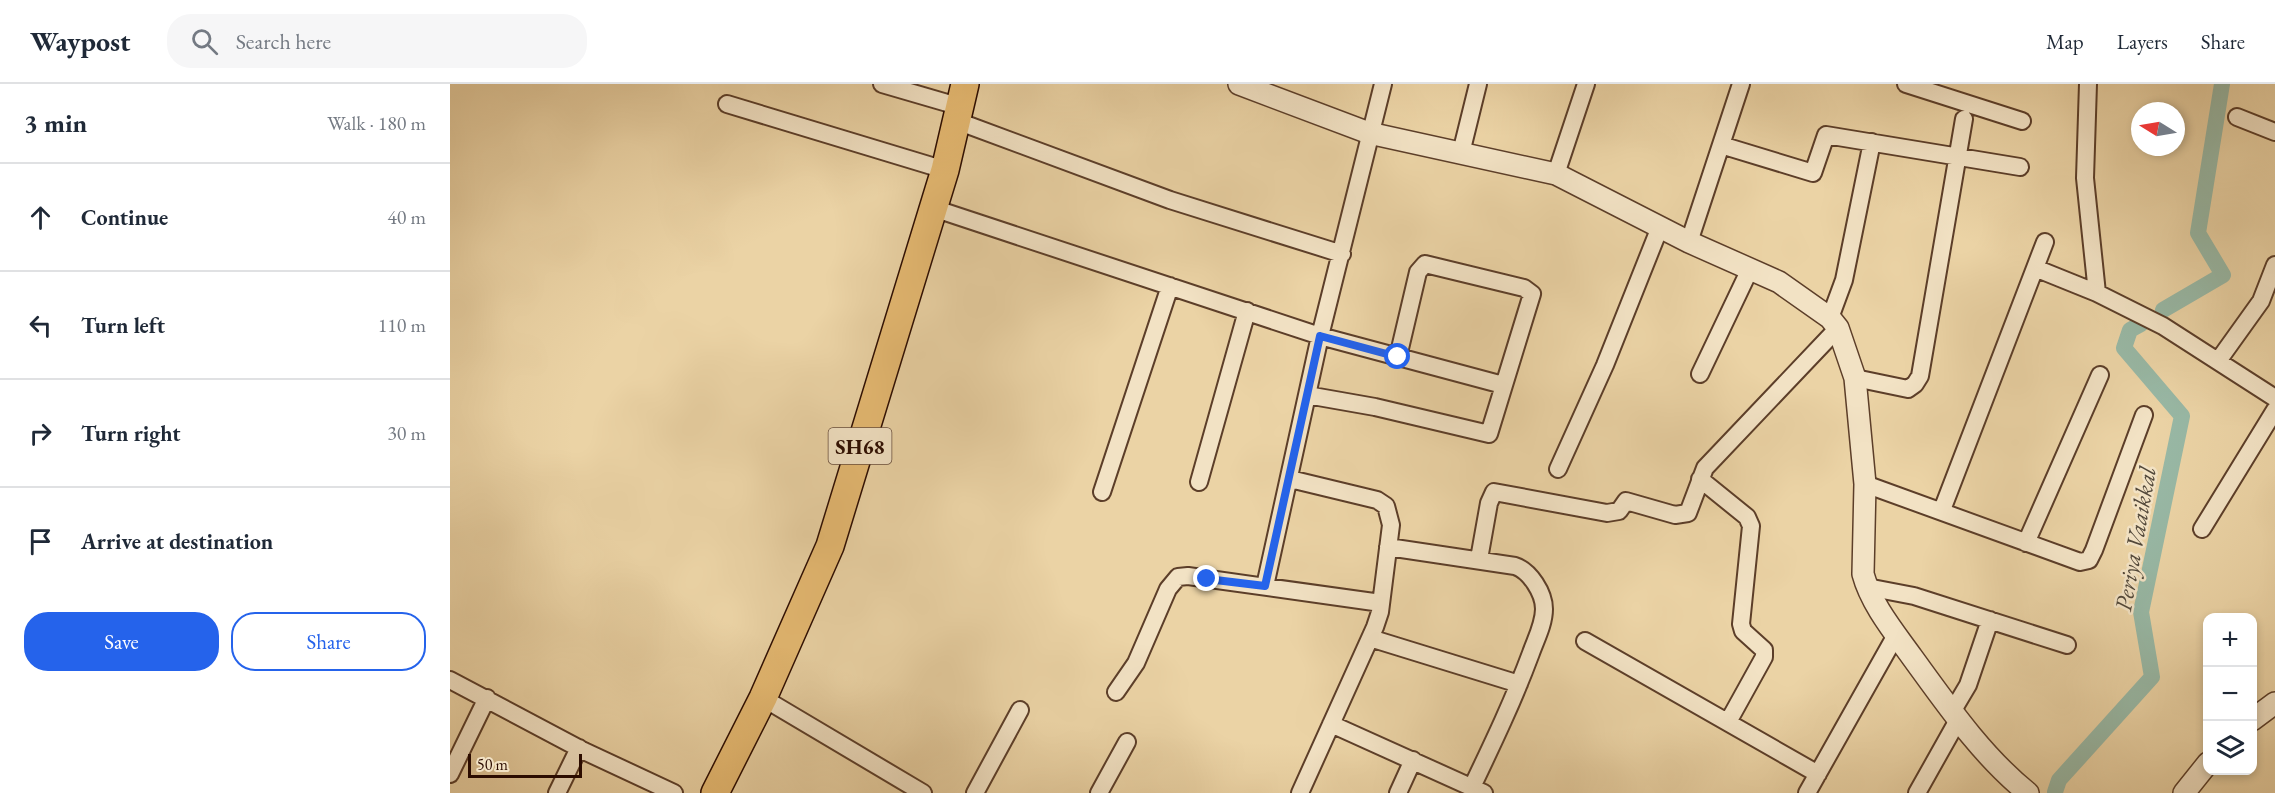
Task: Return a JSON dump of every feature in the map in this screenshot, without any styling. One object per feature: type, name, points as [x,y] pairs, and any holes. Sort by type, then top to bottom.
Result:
[{"type":"main road","name":"SH68","points":[[715,793],[763,698],[830,546],[945,170],[961,104]]},
{"type":"street","points":[[882,84],[961,104],[1170,200],[1342,254]]},
{"type":"street","points":[[1239,84],[1370,133],[1556,174],[1689,242],[1779,282],[1834,323],[1855,378],[1865,484],[1863,574],[1867,587],[1896,635],[1955,716],[2028,793]]},
{"type":"street","points":[[1265,586],[1320,336],[1383,84]]},
{"type":"street","points":[[1461,153],[1478,84]]},
{"type":"street","points":[[1556,174],[1586,84]]},
{"type":"street","points":[[1689,242],[1741,84]]},
{"type":"street","points":[[1906,84],[2022,121]]},
{"type":"street","points":[[2088,84],[2085,178],[2097,293]]},
{"type":"street","points":[[727,104],[945,170]]},
{"type":"street","points":[[2238,117],[2275,132]]},
{"type":"street","points":[[1855,378],[1908,389],[1920,376],[1964,119]]},
{"type":"street","points":[[1721,145],[1813,173],[1826,135],[2020,167]]},
{"type":"street","points":[[1479,559],[1489,502],[1494,492],[1606,513],[1618,511],[1626,501],[1683,516],[1692,508],[1705,468],[1834,323],[1872,142]]},
{"type":"street","points":[[933,208],[1320,336],[1503,385]]},
{"type":"street","points":[[1558,469],[1605,365],[1660,227]]},
{"type":"street","points":[[1941,510],[2045,242]]},
{"type":"street","points":[[1307,395],[1375,407],[1485,435],[1491,431],[1532,294],[1524,288],[1425,264],[1418,272],[1398,357]]},
{"type":"street","points":[[2218,361],[2261,301],[2275,265]]},
{"type":"street","points":[[2035,268],[2097,293],[2163,326],[2275,398]]},
{"type":"street","points":[[1700,374],[1750,269]]},
{"type":"street","points":[[1102,492],[1170,286]]},
{"type":"street","points":[[1199,482],[1246,311]]},
{"type":"street","points":[[2026,543],[2100,375]]},
{"type":"street","points":[[2202,529],[2275,410]]},
{"type":"street","points":[[1865,484],[2079,562],[2089,560],[2144,415]]},
{"type":"street","points":[[1700,478],[1747,517],[1751,526],[1741,624],[1743,631],[1764,650],[1764,657],[1728,722]]},
{"type":"street","points":[[1290,479],[1365,496],[1386,506],[1391,525],[1381,603],[1370,638],[1299,793]]},
{"type":"street","points":[[1331,724],[1478,790],[1541,625],[1544,609],[1542,596],[1523,569],[1479,559],[1388,547]]},
{"type":"street","points":[[1116,692],[1136,663],[1168,589],[1178,578],[1188,576],[1381,603]]},
{"type":"street","points":[[1867,587],[1897,591],[2067,645]]},
{"type":"street","points":[[1917,793],[1968,685],[1989,620]]},
{"type":"street","points":[[1807,793],[1896,635]]},
{"type":"street","points":[[1370,638],[1519,684]]},
{"type":"street","points":[[1585,641],[1818,774]]},
{"type":"street","points":[[450,680],[579,748],[674,793]]},
{"type":"street","points":[[450,774],[487,698]]},
{"type":"street","points":[[763,698],[923,793]]},
{"type":"street","points":[[2257,717],[2275,703]]},
{"type":"street","points":[[975,793],[1020,710]]},
{"type":"street","points":[[1099,793],[1127,742]]},
{"type":"street","points":[[557,793],[579,748]]},
{"type":"street","points":[[1398,793],[1413,760]]},
{"type":"street","points":[[2184,793],[2203,769]]},
{"type":"waterway","name":"Periya Vaaikkal","points":[[2163,310],[2223,275],[2198,233],[2222,84]]},
{"type":"waterway","name":"Periya Vaaikkal","points":[[2055,792],[2059,780],[2152,677],[2141,612],[2182,416],[2124,348],[2130,330],[2141,324]]},
{"type":"route","points":[[1207,579],[1265,586],[1320,336],[1398,357]]}]
